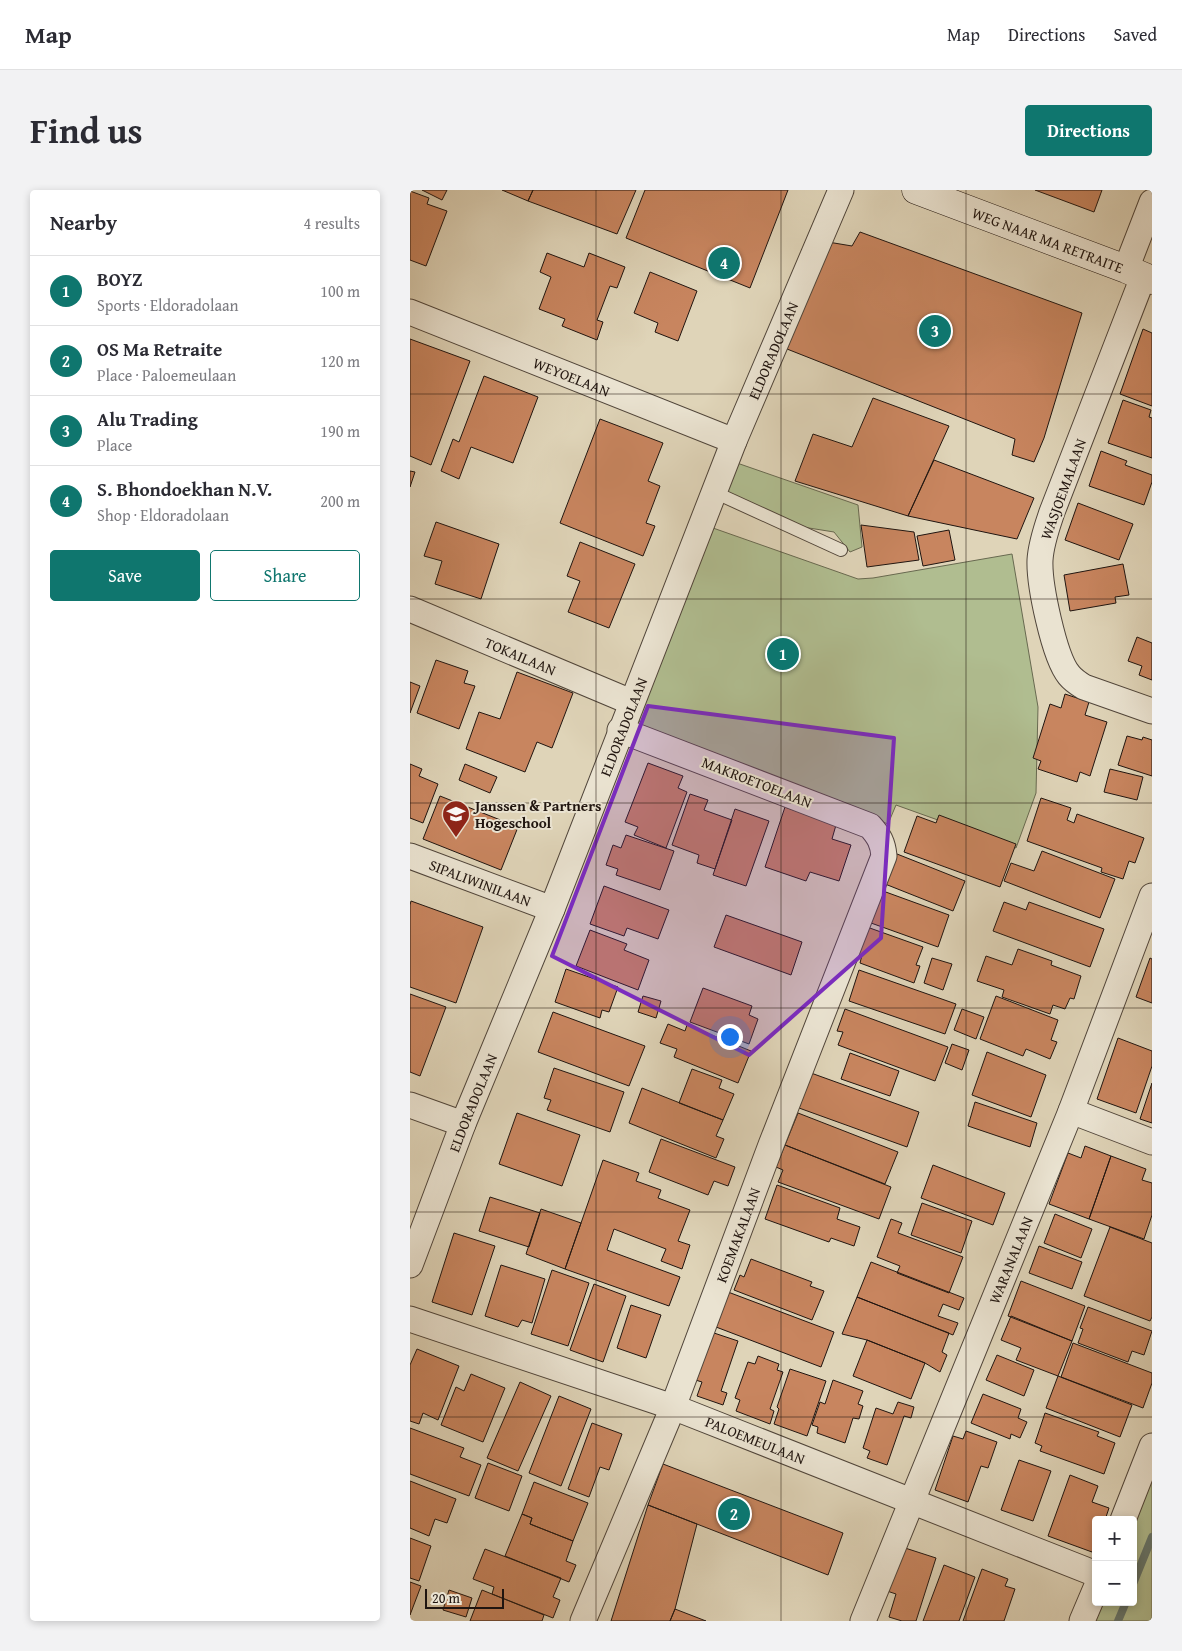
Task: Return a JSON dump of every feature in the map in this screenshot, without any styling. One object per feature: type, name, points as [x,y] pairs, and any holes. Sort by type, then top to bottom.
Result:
[{"type":"street","name":"ELDORADOLAAN","points":[[410,1265],[463,1124],[552,909],[620,730],[734,441],[841,190]]},
{"type":"street","name":"WEG NAAR MA RETRAITE","points":[[916,190],[1140,276]]},
{"type":"street","name":"WASJOEMALAAN","points":[[1152,202],[1140,276],[1052,512],[1042,543],[1040,559],[1040,571],[1047,612],[1057,650],[1068,675],[1084,687],[1152,711]]},
{"type":"street","name":"WEYOELAAN","points":[[410,312],[734,441]]},
{"type":"street","name":"TOKAILAAN","points":[[410,609],[631,702]]},
{"type":"street","name":"MAKROETOELAAN","points":[[620,730],[870,826],[879,836],[883,847]]},
{"type":"street","name":"KOEMAKALAAN","points":[[583,1621],[673,1407],[771,1145],[884,856],[883,847]]},
{"type":"street","name":"SIPALIWINILAAN","points":[[410,856],[552,909]]},
{"type":"street","name":"WARANALAAN","points":[[863,1621],[1070,1111],[1152,896]]},
{"type":"street","points":[[410,1105],[463,1124]]},
{"type":"street","points":[[1070,1111],[1152,1142]]},
{"type":"street","name":"PALOEMEULAAN","points":[[410,1319],[673,1407],[1092,1572]]},
{"type":"street","points":[[1125,1516],[1152,1446]]},
{"type":"street","points":[[1082,1621],[1092,1597]]},
{"type":"lane","points":[[714,492],[841,550]]},
{"type":"highlighted area","points":[[648,706],[894,738],[881,938],[749,1055],[552,956]]},
{"type":"green space","points":[[737,463],[858,505],[862,547],[850,552],[834,532],[784,524],[725,495]]},
{"type":"green space","points":[[713,528],[858,579],[1012,554],[1038,707],[1036,793],[1016,848],[896,805],[888,824],[647,731],[639,721],[638,709]]},
{"type":"green space","points":[[1152,1477],[1152,1617],[1150,1621],[1093,1621],[1099,1606],[1137,1606],[1136,1516]]},
{"type":"building","points":[[422,190],[447,190],[442,200]]},
{"type":"building","points":[[502,190],[533,190],[528,201]]},
{"type":"building","points":[[533,190],[636,190],[617,234],[528,201]]},
{"type":"building","points":[[645,190],[788,190],[750,288],[626,238]]},
{"type":"building","points":[[1035,190],[1102,190],[1094,212]]},
{"type":"building","points":[[410,191],[429,198],[427,204],[447,211],[426,266],[410,260]]},
{"type":"building","points":[[860,232],[1082,313],[1044,438],[1034,462],[1012,455],[1015,439],[787,349],[828,242],[852,246]]},
{"type":"building","points":[[547,253],[584,267],[589,253],[625,267],[617,288],[610,286],[597,320],[603,322],[597,340],[562,326],[565,319],[539,309],[551,277],[540,272]]},
{"type":"building","points":[[650,272],[697,291],[678,341],[655,332],[658,323],[634,313]]},
{"type":"building","points":[[1143,329],[1152,333],[1152,406],[1120,394]]},
{"type":"building","points":[[410,339],[470,361],[431,465],[410,456]]},
{"type":"building","points":[[484,376],[538,397],[513,463],[471,447],[459,479],[441,471],[453,439],[459,442]]},
{"type":"building","points":[[873,398],[949,426],[908,516],[795,481],[813,434],[852,447]]},
{"type":"building","points":[[1123,400],[1151,410],[1149,417],[1152,418],[1152,458],[1108,443]]},
{"type":"building","points":[[600,419],[663,443],[648,481],[660,486],[646,523],[655,526],[643,556],[560,523]]},
{"type":"building","points":[[1101,451],[1127,461],[1125,465],[1152,475],[1152,482],[1144,505],[1089,486]]},
{"type":"building","points":[[934,460],[1034,498],[1017,539],[908,516]]},
{"type":"building","points":[[410,471],[415,472],[410,487]]},
{"type":"building","points":[[1078,503],[1133,524],[1119,560],[1065,540]]},
{"type":"building","points":[[436,522],[499,544],[481,599],[435,584],[442,561],[424,556]]},
{"type":"building","points":[[861,525],[914,532],[919,560],[867,567]]},
{"type":"building","points":[[949,530],[955,560],[923,566],[917,536]]},
{"type":"building","points":[[580,542],[635,564],[609,628],[568,612],[580,581],[567,576]]},
{"type":"building","points":[[1123,564],[1129,595],[1115,597],[1116,603],[1070,611],[1064,575]]},
{"type":"building","points":[[1137,637],[1152,643],[1152,680],[1139,675],[1142,666],[1128,661]]},
{"type":"building","points":[[436,660],[468,671],[464,683],[475,686],[459,729],[417,713]]},
{"type":"building","points":[[517,672],[573,693],[552,748],[537,742],[525,772],[466,749],[479,712],[500,719]]},
{"type":"building","points":[[410,682],[420,686],[410,713]]},
{"type":"building","points":[[1065,694],[1089,702],[1085,715],[1107,722],[1090,776],[1080,772],[1077,782],[1038,769],[1041,761],[1033,758],[1050,704],[1061,708]]},
{"type":"building","points":[[1127,736],[1142,740],[1143,737],[1152,740],[1152,776],[1118,765]]},
{"type":"building","points":[[648,763],[683,776],[678,788],[687,792],[666,848],[634,835],[638,827],[625,822]]},
{"type":"building","points":[[410,764],[422,769],[419,776],[438,784],[423,823],[410,818]]},
{"type":"building","points":[[465,764],[497,777],[490,793],[459,780]]},
{"type":"building","points":[[1110,769],[1143,777],[1137,800],[1104,792]]},
{"type":"building","points":[[690,794],[708,800],[704,810],[732,820],[715,869],[697,863],[699,855],[672,845]]},
{"type":"building","points":[[440,796],[518,827],[501,870],[423,839]]},
{"type":"building","points":[[1041,798],[1071,808],[1067,820],[1074,823],[1077,814],[1144,838],[1135,863],[1129,861],[1123,879],[1101,872],[1102,868],[1027,841]]},
{"type":"building","points":[[785,807],[836,825],[832,839],[851,845],[839,881],[810,872],[806,881],[765,867]]},
{"type":"building","points":[[735,809],[769,821],[746,886],[713,875]]},
{"type":"building","points":[[939,815],[1016,844],[1000,887],[904,852],[917,816],[936,823]]},
{"type":"building","points":[[626,835],[674,851],[660,890],[616,875],[618,869],[606,865],[613,845],[621,848]]},
{"type":"building","points":[[1042,851],[1115,879],[1100,918],[1004,881],[1011,863],[1034,871]]},
{"type":"building","points":[[892,852],[965,881],[953,911],[880,882]]},
{"type":"building","points":[[604,886],[669,910],[658,939],[627,928],[624,936],[590,924]]},
{"type":"building","points":[[883,891],[949,915],[938,947],[871,923]]},
{"type":"building","points":[[411,901],[483,927],[456,1003],[410,987]]},
{"type":"building","points":[[1004,902],[1026,910],[1029,902],[1104,929],[1090,967],[993,931]]},
{"type":"building","points":[[726,915],[802,942],[791,975],[714,947]]},
{"type":"building","points":[[867,927],[923,947],[916,965],[920,966],[914,983],[860,963],[862,955],[858,954]]},
{"type":"building","points":[[590,930],[627,944],[624,950],[649,960],[638,990],[576,966]]},
{"type":"building","points":[[1018,949],[1052,961],[1051,965],[1081,976],[1074,999],[1070,998],[1065,1009],[1053,1005],[1050,1014],[1002,997],[1004,990],[977,981],[986,956],[1012,965]]},
{"type":"building","points":[[932,958],[952,964],[943,990],[924,983]]},
{"type":"building","points":[[1150,958],[1152,959],[1152,1003],[1136,997]]},
{"type":"building","points":[[566,969],[618,987],[609,1012],[602,1010],[600,1018],[555,1002]]},
{"type":"building","points":[[859,970],[956,1004],[945,1034],[849,1001]]},
{"type":"building","points":[[703,988],[752,1006],[749,1015],[758,1019],[749,1044],[690,1022]]},
{"type":"building","points":[[410,994],[446,1007],[420,1076],[410,1072]]},
{"type":"building","points":[[643,996],[661,1001],[656,1018],[638,1012]]},
{"type":"building","points":[[996,996],[1058,1020],[1051,1040],[1057,1042],[1050,1059],[1026,1049],[1023,1056],[980,1039]]},
{"type":"building","points":[[845,1009],[948,1047],[935,1081],[838,1045],[843,1032],[837,1031]]},
{"type":"building","points":[[962,1009],[984,1017],[976,1039],[954,1030]]},
{"type":"building","points":[[553,1012],[645,1046],[629,1086],[538,1052]]},
{"type":"building","points":[[668,1024],[685,1031],[687,1025],[751,1051],[738,1083],[674,1057],[677,1049],[660,1043]]},
{"type":"building","points":[[1118,1038],[1152,1051],[1152,1066],[1136,1113],[1097,1099]]},
{"type":"building","points":[[952,1044],[969,1050],[962,1070],[945,1063]]},
{"type":"building","points":[[987,1052],[1046,1075],[1031,1117],[972,1095]]},
{"type":"building","points":[[850,1053],[899,1071],[890,1096],[841,1079]]},
{"type":"building","points":[[554,1068],[624,1092],[610,1132],[547,1110],[551,1100],[544,1098]]},
{"type":"building","points":[[692,1069],[722,1080],[719,1088],[734,1094],[723,1120],[679,1103]]},
{"type":"building","points":[[811,1073],[919,1112],[907,1147],[799,1108]]},
{"type":"building","points":[[1152,1083],[1152,1123],[1140,1119]]},
{"type":"building","points":[[642,1088],[723,1120],[716,1136],[724,1139],[716,1158],[629,1123]]},
{"type":"building","points":[[975,1102],[1037,1123],[1030,1147],[968,1126]]},
{"type":"building","points":[[517,1113],[580,1135],[562,1186],[499,1164]]},
{"type":"building","points":[[798,1113],[898,1152],[885,1184],[785,1145]]},
{"type":"building","points":[[661,1139],[735,1167],[728,1186],[714,1181],[708,1195],[649,1172]]},
{"type":"building","points":[[785,1145],[891,1187],[879,1219],[778,1182],[783,1170],[776,1167]]},
{"type":"building","points":[[1085,1146],[1111,1156],[1089,1219],[1049,1204],[1068,1153],[1081,1158]]},
{"type":"building","points":[[1111,1156],[1146,1169],[1142,1180],[1152,1183],[1152,1215],[1144,1239],[1089,1219]]},
{"type":"building","points":[[603,1160],[639,1173],[636,1181],[661,1190],[658,1198],[690,1210],[678,1241],[690,1245],[682,1269],[661,1261],[666,1249],[614,1229],[607,1250],[680,1277],[669,1306],[565,1269]]},
{"type":"building","points":[[933,1165],[1005,1193],[993,1225],[921,1198]]},
{"type":"building","points":[[777,1185],[840,1208],[837,1219],[860,1227],[854,1246],[831,1238],[829,1242],[765,1219]]},
{"type":"building","points":[[490,1197],[540,1213],[529,1247],[479,1231]]},
{"type":"building","points":[[922,1203],[972,1221],[961,1253],[911,1235]]},
{"type":"building","points":[[541,1209],[581,1223],[565,1269],[526,1254]]},
{"type":"building","points":[[1055,1214],[1092,1229],[1081,1258],[1044,1243]]},
{"type":"building","points":[[891,1219],[902,1223],[898,1233],[963,1257],[949,1293],[897,1273],[900,1266],[877,1257]]},
{"type":"building","points":[[1110,1227],[1152,1243],[1152,1317],[1150,1321],[1084,1296]]},
{"type":"building","points":[[454,1233],[495,1246],[472,1315],[432,1302]]},
{"type":"building","points":[[1039,1246],[1082,1262],[1072,1289],[1029,1273]]},
{"type":"building","points":[[751,1259],[812,1282],[810,1286],[824,1291],[812,1320],[734,1290],[740,1275],[744,1277]]},
{"type":"building","points":[[871,1262],[964,1298],[959,1310],[943,1304],[938,1316],[958,1323],[953,1335],[857,1297]]},
{"type":"building","points":[[501,1265],[545,1279],[532,1323],[522,1320],[518,1327],[485,1316]]},
{"type":"building","points":[[552,1270],[589,1283],[568,1346],[531,1334]]},
{"type":"building","points":[[1021,1281],[1085,1306],[1072,1341],[1008,1316]]},
{"type":"building","points":[[594,1284],[626,1296],[603,1362],[570,1350]]},
{"type":"building","points":[[728,1292],[834,1332],[821,1367],[716,1327]]},
{"type":"building","points":[[857,1297],[949,1333],[942,1352],[947,1355],[940,1372],[925,1363],[867,1340],[842,1334]]},
{"type":"building","points":[[631,1305],[661,1315],[646,1358],[617,1348]]},
{"type":"building","points":[[1088,1307],[1152,1331],[1144,1355],[1132,1351],[1128,1362],[1078,1343],[1083,1329],[1080,1328]]},
{"type":"building","points":[[1011,1316],[1072,1341],[1058,1376],[1016,1360],[1021,1348],[1001,1340]]},
{"type":"building","points":[[705,1330],[738,1341],[721,1391],[727,1393],[723,1405],[697,1396],[702,1382],[689,1378]]},
{"type":"building","points":[[867,1340],[925,1363],[911,1399],[853,1376]]},
{"type":"building","points":[[1073,1343],[1152,1373],[1152,1383],[1143,1408],[1061,1377]]},
{"type":"building","points":[[417,1349],[459,1366],[438,1420],[423,1413],[419,1424],[410,1421],[410,1365]]},
{"type":"building","points":[[997,1355],[1034,1370],[1024,1396],[986,1380]]},
{"type":"building","points":[[758,1356],[779,1364],[777,1370],[783,1372],[770,1409],[774,1411],[770,1424],[736,1411],[740,1400],[735,1398],[748,1362],[755,1364]]},
{"type":"building","points":[[790,1369],[826,1381],[807,1436],[774,1424],[779,1409],[777,1407]]},
{"type":"building","points":[[471,1374],[505,1388],[483,1442],[441,1425],[456,1387],[464,1391]]},
{"type":"building","points":[[1058,1376],[1132,1405],[1120,1437],[1046,1408]]},
{"type":"building","points":[[833,1380],[863,1391],[858,1404],[863,1406],[859,1419],[853,1418],[845,1443],[817,1433],[818,1427],[812,1425],[820,1402],[825,1404]]},
{"type":"building","points":[[520,1382],[551,1396],[518,1471],[487,1458]]},
{"type":"building","points":[[983,1394],[1021,1409],[1018,1418],[1027,1422],[1020,1438],[1011,1434],[1010,1439],[971,1423]]},
{"type":"building","points":[[559,1396],[591,1409],[561,1486],[529,1473]]},
{"type":"building","points":[[898,1402],[914,1407],[911,1418],[904,1416],[887,1465],[867,1458],[870,1451],[863,1448],[876,1408],[893,1414]]},
{"type":"building","points":[[1045,1413],[1099,1432],[1097,1436],[1115,1443],[1104,1474],[1040,1451],[1042,1446],[1035,1443]]},
{"type":"building","points":[[592,1423],[622,1434],[609,1470],[600,1467],[589,1497],[568,1489]]},
{"type":"building","points":[[410,1428],[464,1448],[460,1457],[481,1465],[469,1496],[410,1474]]},
{"type":"building","points":[[966,1431],[997,1442],[988,1468],[981,1466],[968,1502],[935,1490],[953,1436],[963,1439]]},
{"type":"building","points":[[1019,1460],[1051,1471],[1033,1521],[1001,1510]]},
{"type":"building","points":[[488,1463],[522,1476],[509,1511],[475,1498]]},
{"type":"building","points":[[663,1464],[843,1533],[828,1575],[648,1505]]},
{"type":"building","points":[[1070,1475],[1098,1486],[1092,1502],[1109,1508],[1106,1516],[1092,1516],[1092,1552],[1048,1536]]},
{"type":"building","points":[[410,1481],[456,1499],[447,1523],[435,1519],[429,1536],[410,1528]]},
{"type":"building","points":[[534,1482],[588,1503],[573,1541],[530,1524],[532,1518],[522,1514]]},
{"type":"building","points":[[648,1505],[697,1524],[675,1609],[670,1621],[611,1621]]},
{"type":"building","points":[[522,1514],[532,1518],[530,1524],[573,1541],[566,1561],[576,1565],[569,1582],[505,1556]]},
{"type":"building","points":[[410,1538],[431,1546],[419,1581],[410,1578]]},
{"type":"building","points":[[902,1547],[936,1558],[916,1621],[902,1621],[889,1617],[896,1594],[887,1591]]},
{"type":"building","points":[[485,1549],[561,1578],[553,1597],[560,1600],[553,1618],[492,1594],[494,1587],[473,1579]]},
{"type":"building","points":[[944,1565],[975,1577],[959,1621],[923,1621]]},
{"type":"building","points":[[982,1569],[1008,1579],[1005,1586],[1015,1589],[1004,1621],[963,1621]]},
{"type":"building","points":[[410,1582],[421,1586],[410,1615]]},
{"type":"building","points":[[449,1590],[472,1598],[466,1617],[443,1610]]},
{"type":"building","points":[[482,1590],[544,1615],[542,1621],[470,1621]]},
{"type":"building","points":[[675,1609],[706,1621],[670,1621]]},
{"type":"waterway","points":[[1137,1574],[1152,1537]]},
{"type":"waterway","points":[[1118,1621],[1124,1606]]},
{"type":"place","name":"S. Bhondoekhan N.V.","points":[[724,263]]},
{"type":"place","name":"Alu Trading","points":[[935,331]]},
{"type":"place","name":"BOYZ","points":[[783,654]]},
{"type":"place","name":"Janssen & Partners Hogeschool","points":[[456,838]]},
{"type":"place","name":"OS Ma Retraite","points":[[734,1514]]}]
